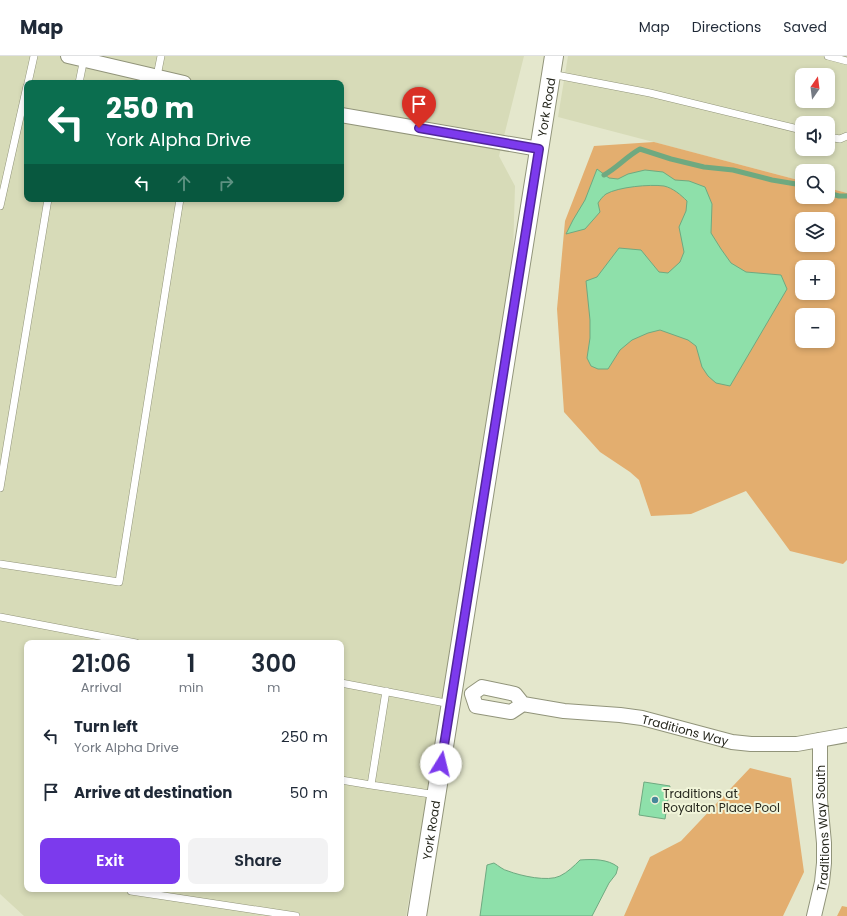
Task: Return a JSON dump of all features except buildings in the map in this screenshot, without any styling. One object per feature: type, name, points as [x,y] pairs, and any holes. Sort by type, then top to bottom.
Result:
[{"type":"street","points":[[68,56],[84,58],[172,80]]},
{"type":"street","name":"York Road","points":[[417,916],[554,56]]},
{"type":"street","points":[[344,116],[539,149]]},
{"type":"street","name":"Traditions Way","points":[[452,697],[472,694],[482,688],[515,694],[523,704],[564,711],[642,718],[732,742],[774,745],[797,744],[847,735]]},
{"type":"street","points":[[472,694],[476,706],[511,712],[523,704]]},
{"type":"street","name":"Traditions Way South","points":[[814,916],[822,882],[824,863],[824,842],[820,800],[820,740]]},
{"type":"lane","points":[[28,80],[34,56]]},
{"type":"lane","points":[[157,76],[161,56]]},
{"type":"lane","points":[[828,56],[847,61]]},
{"type":"lane","points":[[80,80],[84,58]]},
{"type":"lane","points":[[551,74],[650,93],[795,128]]},
{"type":"lane","points":[[0,206],[24,98]]},
{"type":"lane","points":[[835,138],[840,139],[847,136]]},
{"type":"lane","points":[[0,488],[48,202]]},
{"type":"lane","points":[[0,564],[119,582],[180,202]]},
{"type":"lane","points":[[0,617],[112,640]]},
{"type":"lane","points":[[344,684],[386,691],[452,697]]},
{"type":"lane","points":[[371,785],[386,691]]},
{"type":"lane","points":[[344,780],[437,794]]},
{"type":"lane","points":[[138,892],[296,916]]},
{"type":"shaded area","points":[[0,56],[524,56],[499,156],[515,186],[513,254],[445,691],[406,916],[24,916],[0,894]]},
{"type":"shaded area","points":[[568,56],[847,56],[847,193],[835,190],[835,164],[795,164],[795,179],[558,117]]},
{"type":"shaded area","points":[[654,142],[795,179],[795,204],[835,204],[835,190],[847,193],[847,560],[843,564],[790,551],[746,491],[691,514],[651,516],[639,480],[630,472],[600,452],[564,412],[557,309],[565,221],[594,146]]},
{"type":"shaded area","points":[[597,169],[609,178],[618,179],[628,174],[645,170],[663,172],[675,180],[689,181],[705,187],[712,204],[711,233],[731,263],[746,272],[781,275],[787,289],[730,386],[716,383],[708,376],[702,367],[696,346],[688,340],[660,330],[648,333],[632,340],[620,350],[608,369],[598,369],[591,366],[587,358],[590,338],[590,320],[586,281],[597,277],[619,248],[641,250],[659,272],[668,273],[680,262],[684,252],[679,227],[686,211],[687,201],[674,190],[658,185],[618,190],[606,194],[602,198],[598,203],[600,212],[585,229],[566,234],[585,200]]},
{"type":"shaded area","points":[[750,768],[791,778],[804,872],[783,916],[624,916],[650,857],[681,841]]},
{"type":"shaded area","name":"Traditions at Royalton Place Pool","points":[[644,782],[670,786],[665,819],[639,815]]},
{"type":"shaded area","points":[[580,860],[605,861],[618,867],[616,874],[609,883],[592,916],[480,916],[487,865],[494,863],[504,870],[534,878],[555,878],[571,869]]},
{"type":"shaded area","points":[[842,906],[847,907],[847,916],[837,916]]},
{"type":"waterway","points":[[604,175],[640,149],[671,159],[704,167],[733,170],[772,180],[795,184]]},
{"type":"waterway","points":[[835,195],[847,196]]},
{"type":"place","name":"Traditions at Royalton Place Pool","points":[[655,800]]},
{"type":"route","points":[[419,128],[539,149],[441,764]]}]
